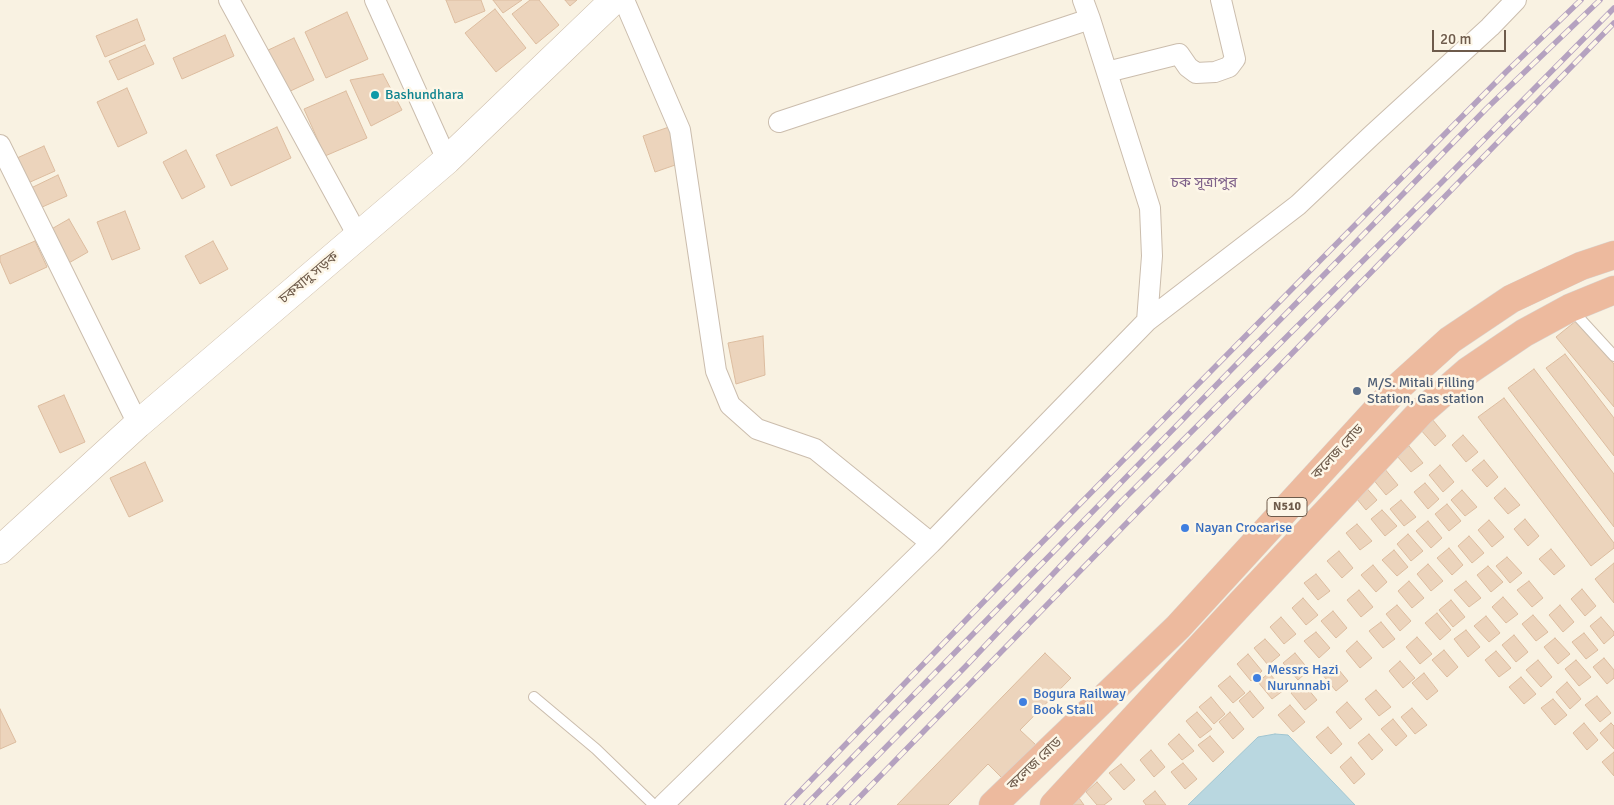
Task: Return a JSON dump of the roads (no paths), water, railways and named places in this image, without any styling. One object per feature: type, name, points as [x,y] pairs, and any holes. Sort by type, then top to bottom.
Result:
[{"type":"highway","name":"কলেজ রোড","points":[[993,805],[1178,627],[1397,388],[1450,340],[1511,300],[1581,266],[1614,255]]},
{"type":"highway","name":"N510","points":[[1054,805],[1421,412],[1468,371],[1524,333],[1570,308],[1614,290]]},
{"type":"highway","points":[[1397,388],[1421,412]]},
{"type":"street","points":[[229,0],[358,236]]},
{"type":"street","points":[[376,0],[447,160]]},
{"type":"street","name":"চকযাদু সড়ক","points":[[0,550],[138,424],[447,160],[614,0]]},
{"type":"street","points":[[624,0],[680,130],[716,371],[730,405],[757,429],[815,449],[931,542]]},
{"type":"street","points":[[1083,0],[1150,208],[1152,256],[1147,320]]},
{"type":"street","points":[[1107,72],[1179,54],[1188,67],[1196,73],[1215,72],[1229,67],[1236,59],[1221,0]]},
{"type":"street","points":[[663,805],[931,542],[1147,320],[1298,205],[1490,27],[1516,0]]},
{"type":"street","points":[[779,122],[1090,19]]},
{"type":"street","points":[[0,145],[138,424]]},
{"type":"lane","points":[[1570,308],[1614,356]]},
{"type":"lane","points":[[534,697],[596,749],[654,805]]},
{"type":"water","points":[[1275,734],[1288,735],[1355,805],[1188,805],[1258,737]]},
{"type":"railway","points":[[787,805],[995,590],[1506,72],[1581,0]]},
{"type":"railway","points":[[806,805],[1487,108],[1600,0]]},
{"type":"railway","points":[[829,805],[966,666],[1122,501],[1614,8]]},
{"type":"railway","points":[[852,805],[1614,23]]},
{"type":"place","name":"Bashundhara","points":[[375,95]]},
{"type":"place","name":"M/S. Mitali Filling Station, Gas station","points":[[1357,391]]},
{"type":"place","name":"Nayan Crocarise","points":[[1185,528]]},
{"type":"place","name":"Messrs Hazi Nurunnabi","points":[[1257,678]]},
{"type":"place","name":"Bogura Railway Book Stall","points":[[1023,702]]},
{"type":"district","name":"চক সূত্রাপুর","points":[[1204,183]]}]
